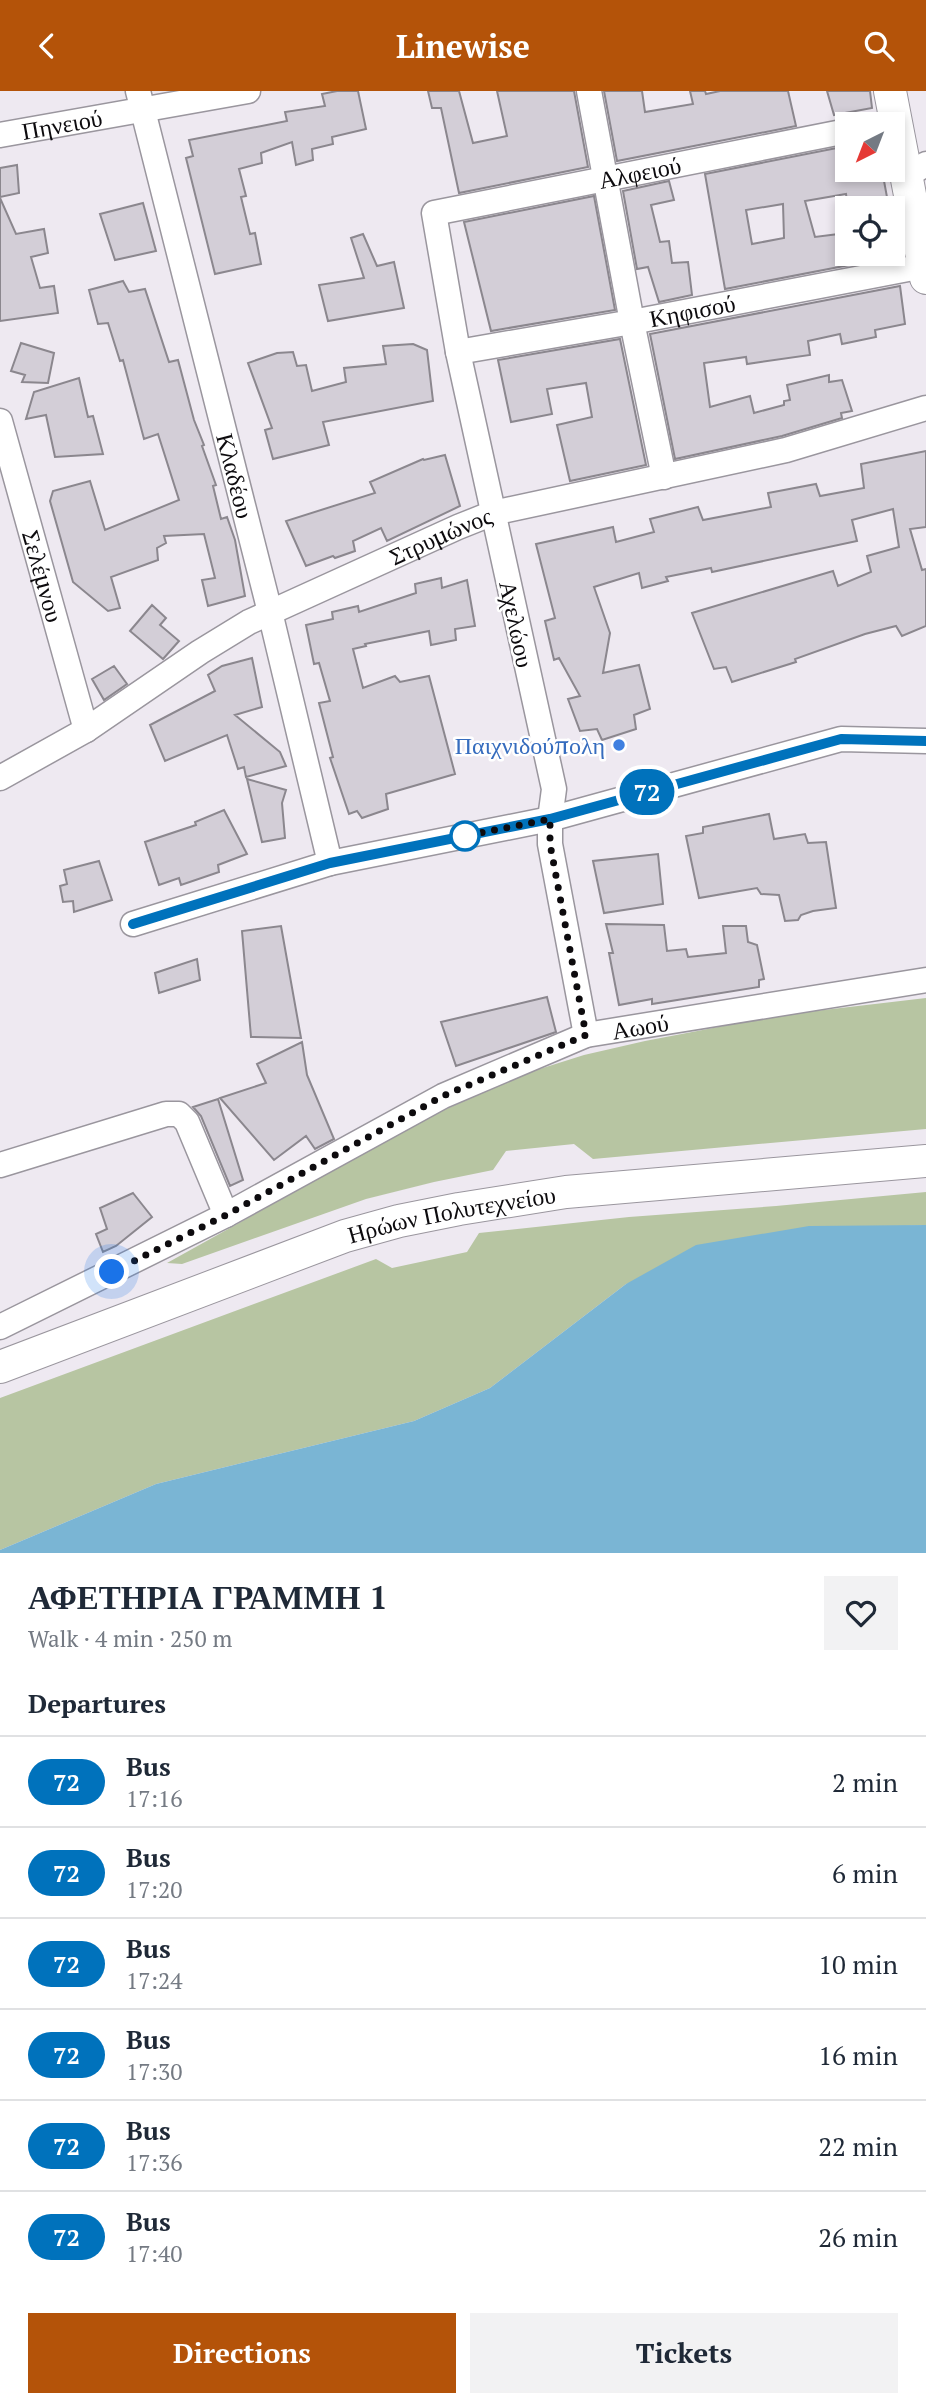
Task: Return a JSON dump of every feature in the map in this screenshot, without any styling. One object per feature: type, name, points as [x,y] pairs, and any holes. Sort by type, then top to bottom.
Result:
[{"type":"main road","points":[[905,147],[916,170],[925,272]]},
{"type":"main road","name":"Ηρώων Πολυτεχνείου","points":[[0,1367],[308,1249],[399,1221],[566,1192],[926,1161]]},
{"type":"street","name":"Πηνειού","points":[[0,135],[140,100],[248,91]]},
{"type":"street","points":[[589,91],[664,477]]},
{"type":"street","name":"Κλαδέου","points":[[140,100],[270,612],[330,863]]},
{"type":"street","name":"Αλφειού","points":[[434,213],[835,133]]},
{"type":"street","name":"Αχελώου","points":[[434,213],[458,352],[554,789],[550,844],[586,1035]]},
{"type":"street","name":"Κηφισού","points":[[458,352],[925,272]]},
{"type":"street","name":"Στρυμώνος","points":[[0,778],[86,730],[212,644],[270,612],[493,513],[808,445],[926,408]]},
{"type":"street","name":"Σελέμνου","points":[[0,421],[86,730]]},
{"type":"street","points":[[133,924],[330,863],[550,819],[841,739],[926,741]]},
{"type":"street","name":"Αωού","points":[[0,1327],[226,1215],[443,1096],[586,1035],[926,980]]},
{"type":"street","points":[[0,1165],[166,1114],[178,1114],[187,1122],[226,1215]]},
{"type":"green space","points":[[926,998],[926,1129],[593,1159],[574,1144],[506,1151],[493,1170],[366,1199],[182,1264],[167,1263],[433,1115],[527,1073],[584,1055],[645,1041],[781,1015]]},
{"type":"green space","points":[[926,1192],[926,1225],[905,1226],[626,1284],[490,1388],[414,1421],[156,1484],[0,1550],[0,1398],[376,1259],[392,1268],[467,1252],[479,1233],[629,1217]]},
{"type":"water","points":[[926,1225],[926,1553],[0,1553],[0,1550],[156,1484],[414,1421],[490,1388],[626,1284],[696,1245],[809,1226]]},
{"type":"building","points":[[358,91],[366,129],[332,137],[333,144],[312,149],[313,160],[296,165],[292,142],[261,153],[262,163],[239,169],[246,196],[241,197],[250,234],[255,233],[261,264],[215,274],[186,158],[193,156],[189,140],[287,121],[285,112],[325,106],[322,94]]},
{"type":"building","points":[[428,91],[459,91],[473,143],[507,136],[497,91],[574,91],[588,167],[459,193],[441,108],[432,108]]},
{"type":"building","points":[[604,91],[642,91],[645,112],[693,104],[690,91],[705,91],[706,94],[720,91],[788,91],[796,126],[617,161]]},
{"type":"building","points":[[827,91],[870,91],[872,108],[835,112],[834,115]]},
{"type":"building","points":[[835,148],[835,182],[884,182],[887,196],[846,194],[805,201],[815,237],[835,234],[835,266],[844,266],[725,289],[705,174]],"holes":[[[783,204],[784,238],[752,244],[746,210]]]},
{"type":"building","points":[[17,165],[19,193],[0,197],[0,168]]},
{"type":"building","points":[[669,181],[674,200],[651,205],[660,242],[669,241],[672,263],[688,262],[692,295],[659,302],[648,267],[637,269],[623,191]]},
{"type":"building","points":[[594,196],[615,310],[491,331],[464,222]]},
{"type":"building","points":[[0,198],[16,234],[44,229],[48,253],[31,257],[40,288],[54,286],[58,313],[0,321]]},
{"type":"building","points":[[143,203],[156,251],[115,260],[100,214]]},
{"type":"building","points":[[363,234],[377,266],[394,262],[404,308],[328,321],[319,285],[364,278],[351,238]]},
{"type":"building","points":[[123,281],[129,292],[145,289],[169,362],[178,360],[194,420],[216,485],[213,486],[221,519],[227,517],[235,540],[245,596],[208,606],[202,580],[215,578],[204,534],[164,536],[166,543],[157,548],[158,560],[111,577],[120,608],[108,611],[73,582],[50,501],[53,491],[90,481],[105,530],[179,500],[158,434],[144,439],[123,360],[120,361],[108,323],[98,324],[89,290]]},
{"type":"building","points":[[900,286],[905,324],[875,330],[876,337],[842,344],[840,334],[808,341],[810,355],[747,364],[746,357],[704,363],[710,407],[750,396],[754,413],[784,405],[784,401],[790,400],[787,385],[829,375],[829,382],[842,380],[852,411],[841,413],[842,418],[782,436],[675,459],[650,334]]},
{"type":"building","points":[[620,339],[646,465],[570,481],[557,425],[592,417],[586,383],[547,389],[552,414],[511,422],[498,360]]},
{"type":"building","points":[[21,343],[54,353],[48,383],[22,382],[25,375],[11,371]]},
{"type":"building","points":[[413,344],[427,350],[433,401],[323,422],[329,445],[273,459],[265,430],[272,428],[248,363],[277,353],[293,352],[297,366],[306,365],[312,391],[346,382],[344,368],[386,364],[383,346]]},
{"type":"building","points":[[79,378],[88,417],[93,416],[103,454],[55,457],[46,415],[26,419],[34,392]]},
{"type":"building","points":[[926,451],[926,527],[910,529],[922,570],[926,569],[926,626],[902,636],[896,626],[865,634],[795,659],[796,662],[732,682],[726,667],[714,669],[692,613],[833,571],[838,586],[871,572],[867,556],[899,547],[893,509],[852,520],[857,541],[712,572],[711,568],[666,577],[668,581],[642,588],[639,573],[594,587],[610,633],[603,673],[639,665],[650,709],[634,715],[636,729],[602,740],[597,729],[580,731],[568,699],[580,696],[559,658],[554,660],[545,621],[555,618],[536,544],[613,527],[616,542],[654,532],[650,519],[698,507],[703,520],[771,507],[768,493],[816,484],[820,496],[864,488],[861,464]]},
{"type":"building","points":[[445,455],[460,506],[387,541],[381,528],[353,541],[355,551],[306,566],[286,521],[375,493],[370,482],[423,459]]},
{"type":"building","points":[[441,578],[442,588],[467,580],[475,626],[455,629],[456,640],[431,645],[429,631],[353,649],[363,688],[395,676],[400,682],[429,676],[455,774],[386,794],[388,809],[362,818],[357,811],[349,814],[330,758],[333,757],[319,703],[330,701],[319,663],[314,664],[306,625],[333,619],[332,612],[358,606],[359,612],[416,593],[415,584]]},
{"type":"building","points":[[152,605],[166,618],[160,625],[179,641],[163,659],[130,631]]},
{"type":"building","points":[[252,658],[262,707],[235,715],[280,752],[286,766],[246,777],[244,767],[238,769],[227,735],[165,761],[150,725],[215,691],[208,675],[222,666]]},
{"type":"building","points":[[114,666],[127,684],[104,700],[92,679]]},
{"type":"building","points":[[247,779],[286,790],[282,803],[285,838],[262,842]]},
{"type":"building","points":[[224,810],[247,854],[218,865],[219,872],[181,885],[179,878],[159,885],[145,842],[196,825],[195,822]]},
{"type":"building","points":[[769,814],[774,839],[805,834],[808,843],[826,842],[836,908],[813,911],[801,915],[798,920],[785,921],[779,895],[761,894],[757,888],[699,898],[686,836],[703,833],[703,827]]},
{"type":"building","points":[[658,854],[663,904],[604,913],[593,861]]},
{"type":"building","points":[[99,861],[112,900],[74,912],[73,901],[63,902],[60,886],[67,884],[64,870]]},
{"type":"building","points":[[606,924],[664,925],[667,951],[686,949],[688,957],[726,953],[723,926],[746,926],[748,942],[757,945],[764,979],[759,980],[759,987],[652,1004],[652,999],[619,1005],[609,953],[613,953]]},
{"type":"building","points":[[281,926],[301,1038],[251,1037],[242,931]]},
{"type":"building","points":[[197,959],[200,980],[159,993],[155,973]]},
{"type":"building","points":[[547,997],[556,1032],[456,1066],[441,1022]]},
{"type":"building","points":[[302,1042],[307,1075],[334,1139],[315,1149],[306,1136],[274,1160],[220,1098],[266,1083],[257,1064]]},
{"type":"building","points":[[218,1099],[243,1180],[230,1186],[201,1116],[193,1107]]},
{"type":"building","points":[[133,1193],[152,1217],[116,1246],[103,1252],[96,1234],[107,1229],[100,1208]]},
{"type":"bus line","name":"72","points":[[133,924],[330,863],[550,819],[841,739],[926,741]]},
{"type":"place","name":"Παιχνιδούπολη","points":[[619,745]]},
{"type":"route","points":[[112,1272],[226,1215],[443,1096],[586,1035],[550,844],[550,819],[465,836]]}]
